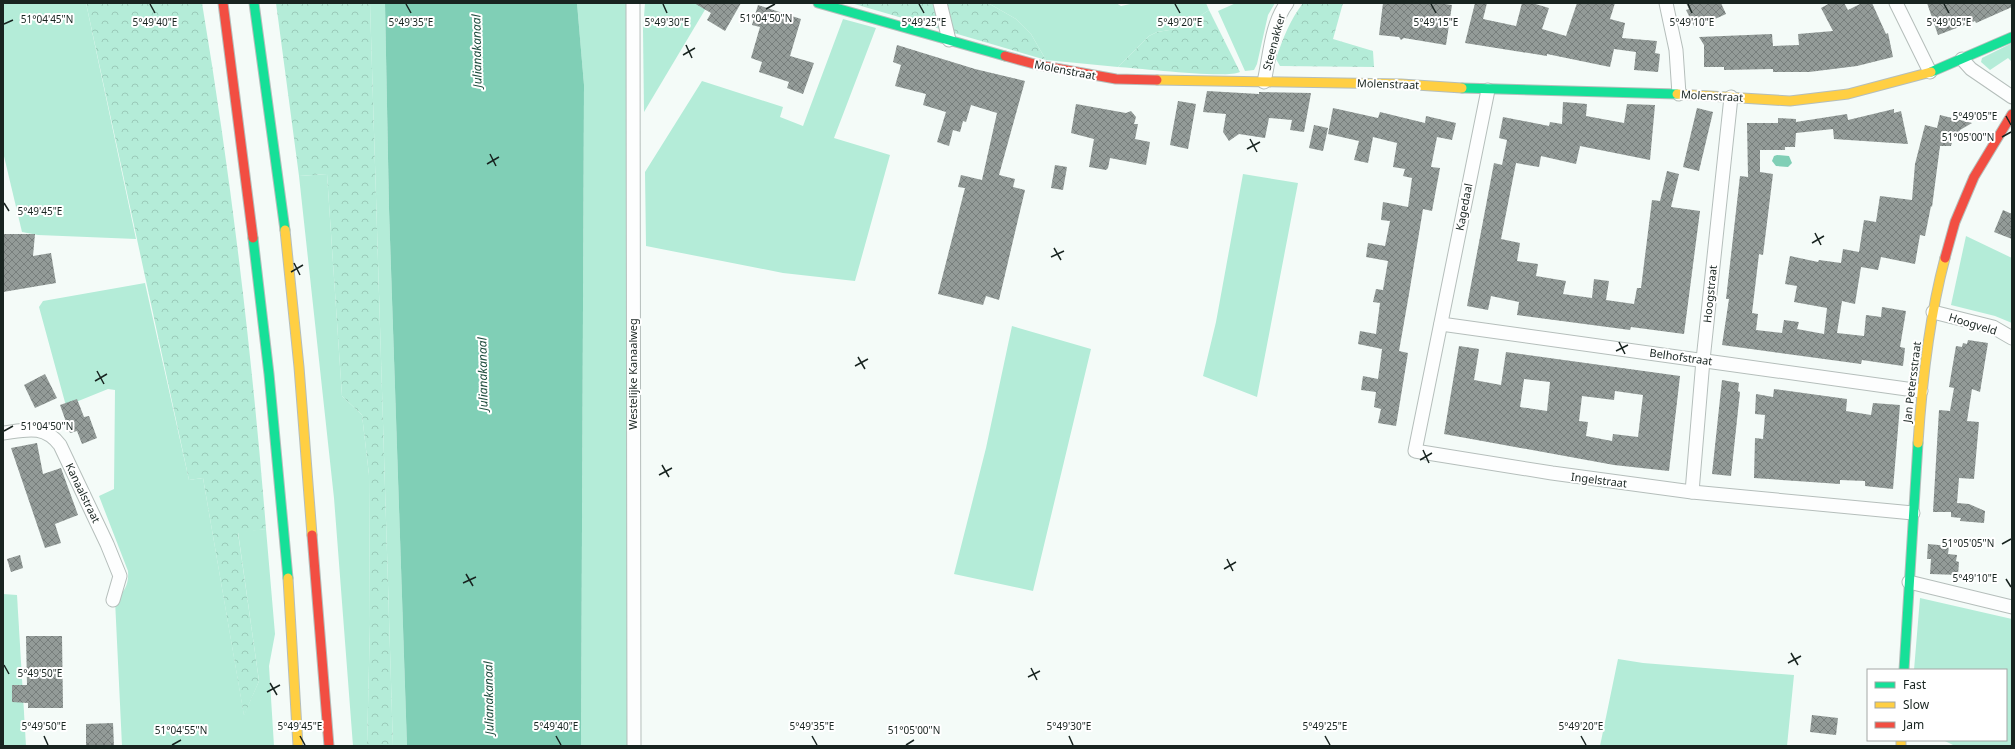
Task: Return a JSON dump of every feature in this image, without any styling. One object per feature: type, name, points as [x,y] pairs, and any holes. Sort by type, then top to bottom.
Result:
[{"type":"main road","points":[[223,3],[268,368],[281,505],[298,746]]},
{"type":"main road","points":[[254,3],[284,225],[299,367],[329,746]]},
{"type":"main road","name":"Molenstraat","points":[[818,3],[1038,65],[1116,79],[1401,84],[1488,90],[1679,94],[1790,101],[1848,94],[1930,72],[2012,37]]},
{"type":"main road","name":"Jan Petersstraat","points":[[1904,669],[1921,391],[1939,281],[1954,222],[1974,177],[2012,114]]},
{"type":"street","name":"Westelijke Kanaalweg","points":[[633,3],[634,746]]},
{"type":"street","points":[[940,3],[949,40]]},
{"type":"street","name":"Steenakker","points":[[1264,82],[1276,24],[1281,11],[1287,3]]},
{"type":"street","points":[[1666,3],[1676,50],[1679,94]]},
{"type":"street","points":[[1896,3],[1930,72]]},
{"type":"street","points":[[1962,59],[1970,69],[2012,97]]},
{"type":"street","name":"Kagedaal","points":[[1441,324],[1488,90]]},
{"type":"street","name":"Hoogstraat","points":[[1692,492],[1702,360],[1731,97]]},
{"type":"street","name":"Hoogveld","points":[[1934,312],[1993,327],[2012,338]]},
{"type":"street","name":"Belhofstraat","points":[[1441,324],[1921,391]]},
{"type":"street","name":"Ingelstraat","points":[[1441,324],[1415,450],[1552,473],[1692,492],[1913,513]]},
{"type":"street","name":"Kanaalstraat","points":[[3,433],[31,430],[40,431],[52,436],[60,445],[107,544],[120,576],[112,600]]},
{"type":"street","points":[[1909,582],[2012,607]]},
{"type":"green space","points":[[4,3],[86,3],[136,239],[38,235],[22,232],[3,152]]},
{"type":"green space","points":[[86,3],[202,3],[213,68],[240,265],[266,529],[238,533],[259,681],[244,716],[203,478],[189,480]]},
{"type":"green space","points":[[276,3],[370,3],[393,746],[367,746],[370,624],[369,475],[362,415],[342,396],[327,174],[299,176]]},
{"type":"green space","points":[[370,3],[385,3],[389,209],[407,746],[393,746]]},
{"type":"green space","points":[[577,3],[632,3],[631,746],[581,746],[584,85]]},
{"type":"green space","points":[[645,3],[709,3],[644,112],[643,30]]},
{"type":"green space","points":[[851,3],[988,3],[1016,19],[1031,34],[1046,60]]},
{"type":"green space","points":[[988,3],[1116,3],[1121,6],[1135,3],[1206,3],[1209,10],[1182,28],[1157,32],[1149,36],[1118,67],[1046,60],[1031,34],[1016,19]]},
{"type":"green space","points":[[1236,3],[1275,3],[1268,15],[1257,64],[1254,70],[1245,71],[1218,11]]},
{"type":"green space","points":[[1303,3],[1343,3],[1333,39],[1373,51],[1374,67],[1280,66],[1276,59],[1281,44],[1298,9]]},
{"type":"green space","points":[[1209,10],[1240,72],[1232,74],[1201,74],[1118,67],[1149,36],[1157,32],[1182,28]]},
{"type":"green space","points":[[843,19],[876,28],[834,138],[890,155],[855,281],[783,273],[646,246],[645,172],[702,81],[783,107],[780,117],[803,126]]},
{"type":"green space","points":[[2012,43],[2012,62],[2008,58],[1990,70],[1981,62],[1982,58]]},
{"type":"green space","points":[[327,174],[342,396],[362,415],[369,475],[370,624],[367,746],[353,746],[334,498],[299,176]]},
{"type":"green space","points":[[1243,174],[1298,183],[1257,397],[1203,376],[1216,322]]},
{"type":"green space","points":[[1966,236],[2012,258],[2012,323],[1995,316],[1951,305]]},
{"type":"green space","points":[[145,283],[189,480],[203,478],[244,715],[259,681],[238,532],[266,529],[275,634],[269,666],[274,746],[122,746],[115,600],[126,587],[128,571],[99,496],[114,489],[115,390],[108,389],[66,406],[39,307],[43,301]]},
{"type":"green space","points":[[1012,326],[1091,349],[1033,591],[954,574],[986,448]]},
{"type":"green space","points":[[3,594],[17,595],[26,746],[3,746]]},
{"type":"green space","points":[[1920,598],[2012,619],[2012,746],[1955,746],[1945,741],[2007,741],[2007,669],[1914,669]]},
{"type":"green space","points":[[1618,659],[1643,663],[1794,675],[1787,746],[1600,746]]},
{"type":"water","name":"Julianakanaal","points":[[385,3],[577,3],[584,85],[581,746],[407,746],[389,209]]},
{"type":"water","points":[[1774,156],[1789,156],[1792,163],[1788,167],[1776,166],[1772,161]]},
{"type":"building","points":[[694,3],[741,3],[725,31],[707,20],[711,13]]},
{"type":"building","points":[[1383,3],[1438,3],[1452,5],[1446,45],[1404,38],[1401,40],[1399,37],[1379,35]]},
{"type":"building","points":[[1475,3],[1487,3],[1483,19],[1516,26],[1522,3],[1532,3],[1549,8],[1542,29],[1566,36],[1577,3],[1615,3],[1610,19],[1625,23],[1622,38],[1657,41],[1655,53],[1660,54],[1658,72],[1634,70],[1636,52],[1614,49],[1610,67],[1547,54],[1547,56],[1465,43]]},
{"type":"building","points":[[1686,3],[1721,3],[1726,14],[1695,28],[1686,10],[1689,9]]},
{"type":"building","points":[[1830,3],[1844,3],[1848,10],[1862,3],[1872,3],[1886,34],[1888,33],[1893,57],[1857,66],[1809,72],[1773,72],[1773,69],[1724,70],[1724,67],[1704,67],[1704,45],[1699,37],[1772,34],[1773,46],[1799,45],[1798,34],[1833,31],[1821,8]]},
{"type":"building","points":[[1927,3],[2012,3],[2012,7],[1976,23],[1975,21],[1938,35]]},
{"type":"building","points":[[758,5],[801,19],[790,56],[814,63],[803,94],[787,88],[789,82],[759,72],[762,62],[751,58],[760,27],[752,25]]},
{"type":"building","points":[[897,45],[975,69],[1025,81],[999,175],[1015,179],[1013,187],[1025,190],[999,300],[986,296],[983,305],[938,294],[965,188],[958,187],[961,175],[982,180],[997,113],[971,105],[966,122],[963,121],[960,132],[953,130],[949,146],[937,142],[946,112],[923,105],[926,94],[895,86],[901,65],[893,62]]},
{"type":"building","points":[[1207,91],[1259,94],[1259,92],[1311,93],[1304,132],[1290,130],[1292,120],[1269,118],[1265,138],[1239,134],[1229,141],[1223,132],[1226,114],[1203,112]]},
{"type":"building","points":[[1178,101],[1196,104],[1188,149],[1170,145]]},
{"type":"building","points":[[1563,102],[1587,104],[1586,116],[1624,123],[1627,104],[1655,105],[1650,160],[1580,146],[1576,164],[1541,156],[1539,167],[1516,163],[1501,239],[1520,243],[1517,261],[1538,264],[1536,276],[1566,281],[1563,294],[1592,298],[1594,279],[1609,281],[1606,300],[1634,304],[1637,288],[1641,288],[1652,200],[1660,201],[1667,171],[1679,174],[1671,207],[1700,211],[1684,334],[1631,327],[1630,330],[1517,315],[1519,302],[1491,296],[1488,310],[1467,306],[1494,163],[1502,165],[1507,140],[1499,138],[1503,117],[1549,126],[1550,122],[1562,124]]},
{"type":"building","points":[[1076,104],[1126,113],[1131,111],[1136,117],[1134,124],[1138,124],[1135,139],[1150,142],[1146,165],[1110,158],[1108,168],[1106,170],[1089,167],[1094,139],[1071,133]]},
{"type":"building","points":[[1333,108],[1378,118],[1380,112],[1425,123],[1426,116],[1456,123],[1452,140],[1437,137],[1431,167],[1440,168],[1432,211],[1423,209],[1399,351],[1408,353],[1396,426],[1378,423],[1381,409],[1374,407],[1376,392],[1361,390],[1363,376],[1378,379],[1382,349],[1358,344],[1360,331],[1376,334],[1380,303],[1373,302],[1376,289],[1383,290],[1388,261],[1366,257],[1368,243],[1385,246],[1390,221],[1381,220],[1383,202],[1408,207],[1412,178],[1403,176],[1405,169],[1393,167],[1397,143],[1373,137],[1368,163],[1354,160],[1359,141],[1328,134]]},
{"type":"building","points":[[1697,108],[1713,112],[1699,171],[1683,167]]},
{"type":"building","points":[[1894,109],[1894,113],[1901,111],[1908,144],[1834,139],[1833,129],[1796,133],[1795,147],[1785,147],[1785,150],[1760,150],[1760,172],[1773,174],[1763,255],[1759,254],[1752,313],[1758,314],[1756,330],[1782,333],[1784,320],[1799,322],[1797,329],[1824,334],[1827,308],[1794,302],[1797,286],[1785,284],[1790,256],[1818,262],[1819,260],[1841,263],[1843,249],[1859,252],[1864,220],[1876,222],[1880,196],[1912,200],[1915,164],[1925,125],[1937,128],[1940,115],[1972,123],[1960,130],[1958,138],[1953,137],[1951,146],[1940,146],[1932,207],[1931,206],[1925,236],[1920,235],[1915,264],[1881,257],[1878,270],[1861,267],[1855,304],[1842,301],[1837,333],[1864,336],[1866,315],[1881,317],[1882,307],[1906,311],[1900,347],[1905,348],[1903,366],[1862,360],[1861,364],[1722,345],[1729,299],[1726,299],[1740,176],[1748,177],[1747,123],[1778,123],[1778,118],[1796,119],[1796,122],[1847,114],[1848,120]]},
{"type":"building","points":[[1314,125],[1328,128],[1323,151],[1309,148]]},
{"type":"building","points":[[1055,165],[1067,167],[1063,190],[1051,188]]},
{"type":"building","points":[[2003,210],[2012,214],[2012,239],[1994,232]]},
{"type":"building","points":[[3,234],[35,234],[33,256],[51,253],[56,283],[3,292]]},
{"type":"building","points":[[1968,340],[1988,343],[1980,392],[1972,389],[1967,421],[1979,422],[1974,479],[1959,478],[1957,503],[1969,504],[1985,511],[1984,523],[1960,521],[1961,518],[1951,517],[1951,512],[1933,512],[1939,410],[1950,411],[1954,388],[1949,387],[1956,346],[1962,347],[1963,343],[1967,344]]},
{"type":"building","points":[[1459,346],[1479,349],[1474,380],[1501,385],[1506,352],[1680,376],[1669,471],[1614,465],[1444,434]],"holes":[[[1524,379],[1550,382],[1547,411],[1520,407]],[[1615,391],[1643,395],[1638,437],[1613,434],[1612,441],[1586,436],[1588,422],[1579,421],[1582,396],[1614,400]]]},
{"type":"building","points":[[45,374],[57,398],[35,408],[24,385]]},
{"type":"building","points":[[1722,380],[1739,383],[1738,391],[1740,392],[1731,476],[1712,474]]},
{"type":"building","points":[[1774,389],[1847,399],[1846,411],[1871,415],[1873,403],[1900,405],[1893,489],[1865,486],[1865,481],[1840,480],[1840,484],[1754,478],[1755,438],[1763,439],[1765,415],[1755,414],[1756,394],[1773,397]]},
{"type":"building","points":[[77,399],[84,417],[89,416],[97,438],[82,444],[77,431],[70,433],[60,405]]},
{"type":"building","points":[[37,443],[43,474],[61,468],[78,515],[55,524],[61,543],[45,548],[11,448]]},
{"type":"building","points":[[1928,544],[1949,546],[1948,554],[1957,555],[1956,561],[1959,562],[1958,575],[1930,574],[1931,559],[1927,559]]},
{"type":"building","points":[[20,555],[23,568],[11,572],[7,559]]},
{"type":"building","points":[[26,636],[62,636],[63,708],[28,708],[28,703],[12,702],[12,685],[27,685]]},
{"type":"building","points":[[1812,715],[1838,718],[1836,735],[1810,732]]},
{"type":"building","points":[[113,723],[114,746],[86,746],[86,724]]},
{"type":"traffic: fast","points":[[254,3],[285,230]]},
{"type":"traffic: fast","points":[[818,3],[1005,56]]},
{"type":"traffic: fast","points":[[1931,72],[2012,37]]},
{"type":"traffic: fast","points":[[1462,88],[1677,94]]},
{"type":"traffic: fast","points":[[253,238],[269,374],[288,578]]},
{"type":"traffic: fast","points":[[1904,669],[1918,443]]},
{"type":"traffic: slow","points":[[1677,94],[1790,101],[1848,94],[1931,72]]},
{"type":"traffic: slow","points":[[1157,80],[1401,84],[1462,88]]},
{"type":"traffic: slow","points":[[285,230],[299,367],[312,535]]},
{"type":"traffic: slow","points":[[1918,443],[1930,327],[1945,258]]},
{"type":"traffic: slow","points":[[288,578],[298,746]]},
{"type":"traffic: slow","points":[[1901,741],[1901,746]]},
{"type":"traffic: jam","points":[[223,3],[253,238]]},
{"type":"traffic: jam","points":[[1005,56],[1038,65],[1116,79],[1157,80]]},
{"type":"traffic: jam","points":[[1945,258],[1955,222],[1974,177],[2012,114]]},
{"type":"traffic: jam","points":[[312,535],[329,746]]}]
